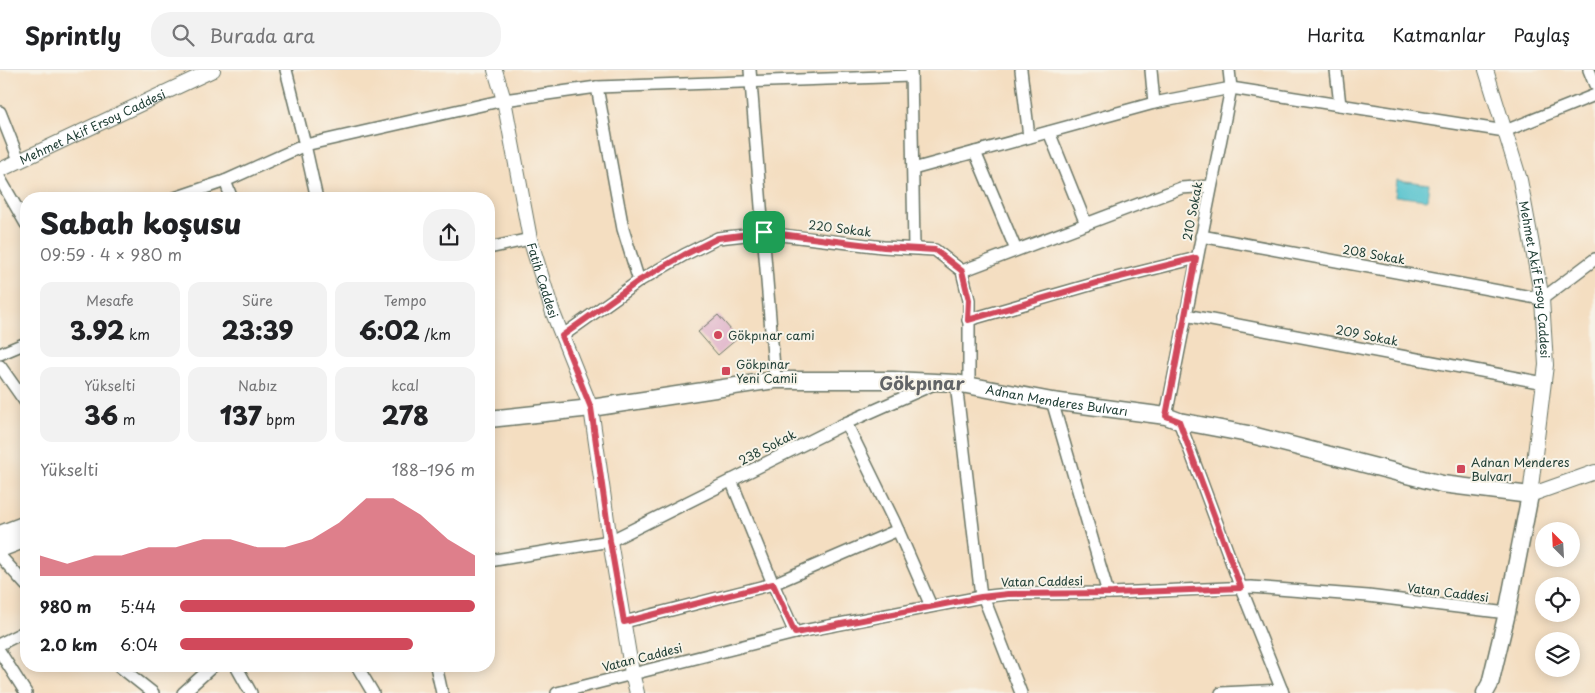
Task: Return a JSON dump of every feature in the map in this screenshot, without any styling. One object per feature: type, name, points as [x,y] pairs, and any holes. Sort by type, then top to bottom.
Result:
[{"type":"main road","name":"Adnan Menderes Bulvarı","points":[[495,418],[591,408],[775,380],[937,382],[963,384],[1052,401],[1172,418],[1248,434],[1442,484],[1530,495]]},
{"type":"main road","points":[[1485,693],[1490,684],[1507,613],[1530,495]]},
{"type":"main road","points":[[0,534],[20,526]]},
{"type":"main road","points":[[0,549],[20,541]]},
{"type":"street","name":"Mehmet Akif Ersoy Caddesi","points":[[0,170],[213,70]]},
{"type":"street","points":[[286,70],[305,144],[315,192]]},
{"type":"street","name":"Fatih Caddesi","points":[[495,70],[504,100],[530,239],[562,336],[591,408],[610,541],[637,693]]},
{"type":"street","points":[[1021,70],[1029,137]]},
{"type":"street","points":[[1151,70],[1154,103]]},
{"type":"street","name":"210 Sokak","points":[[1172,418],[1185,315],[1231,88],[1229,70]]},
{"type":"street","points":[[1336,70],[1340,105]]},
{"type":"street","name":"Mehmet Akif Ersoy Caddesi","points":[[1486,70],[1520,180],[1542,299],[1546,365],[1530,495]]},
{"type":"street","points":[[1589,70],[1595,85]]},
{"type":"street","points":[[193,192],[225,181],[305,144],[504,100],[598,86],[751,75],[911,73],[914,248]]},
{"type":"street","points":[[751,75],[775,380]]},
{"type":"street","points":[[598,86],[623,229],[640,280]]},
{"type":"street","points":[[913,169],[1154,103],[1231,88],[1505,131],[1595,95]]},
{"type":"street","points":[[0,112],[19,160]]},
{"type":"street","points":[[1049,132],[1086,224]]},
{"type":"street","points":[[975,152],[1016,250]]},
{"type":"street","points":[[0,179],[20,214]]},
{"type":"street","points":[[225,181],[229,192]]},
{"type":"street","points":[[1021,693],[982,597],[963,384],[969,300],[962,271],[1181,188],[1211,186]]},
{"type":"street","name":"220 Sokak","points":[[562,336],[640,280],[718,238],[764,232],[884,247],[935,250],[962,271]]},
{"type":"street","name":"208 Sokak","points":[[1201,236],[1542,299]]},
{"type":"street","points":[[495,247],[530,239]]},
{"type":"street","points":[[968,320],[1100,282],[1196,258]]},
{"type":"street","points":[[1542,299],[1595,259]]},
{"type":"street","name":"209 Sokak","points":[[1185,315],[1544,383]]},
{"type":"street","points":[[0,354],[20,346]]},
{"type":"street","points":[[0,366],[20,394]]},
{"type":"street","name":"238 Sokak","points":[[495,560],[610,541],[846,423],[937,382]]},
{"type":"street","points":[[1052,401],[1108,593]]},
{"type":"street","points":[[1172,418],[1283,692],[1222,693]]},
{"type":"street","points":[[846,423],[898,530],[931,606]]},
{"type":"street","points":[[1530,495],[1595,472]]},
{"type":"street","points":[[731,480],[795,633]]},
{"type":"street","points":[[624,622],[773,584],[898,530]]},
{"type":"street","points":[[0,556],[20,578]]},
{"type":"street","name":"Vatan Caddesi","points":[[557,693],[795,633],[931,606],[1008,594],[1108,593],[1241,588],[1368,596],[1507,613]]},
{"type":"street","points":[[0,644],[20,634]]},
{"type":"street","points":[[0,652],[26,693]]},
{"type":"street","points":[[127,672],[153,693]]},
{"type":"street","points":[[183,693],[206,672]]},
{"type":"street","points":[[239,672],[251,693]]},
{"type":"street","points":[[361,672],[373,693]]},
{"type":"street","points":[[437,672],[442,693]]},
{"type":"water","points":[[1397,180],[1429,184],[1427,200],[1395,196]]},
{"type":"building","name":"Gökpınar cami","points":[[718,315],[738,338],[718,355],[698,332]]},
{"type":"place","name":"Gökpınar cami","points":[[718,335]]},
{"type":"place","name":"Gökpınar Yeni Camii","points":[[726,371]]},
{"type":"place","name":"Adnan Menderes Bulvarı","points":[[1461,469]]},
{"type":"district","name":"Gökpınar","points":[[922,382]]},
{"type":"route","points":[[764,232],[884,247],[935,250],[962,271],[969,300],[968,320],[1100,282],[1196,258],[1166,416],[1179,421],[1241,588],[1113,593],[1008,594],[981,597],[795,633],[773,584],[624,622],[591,408],[562,336],[640,280],[684,255],[718,238],[764,232]]}]
